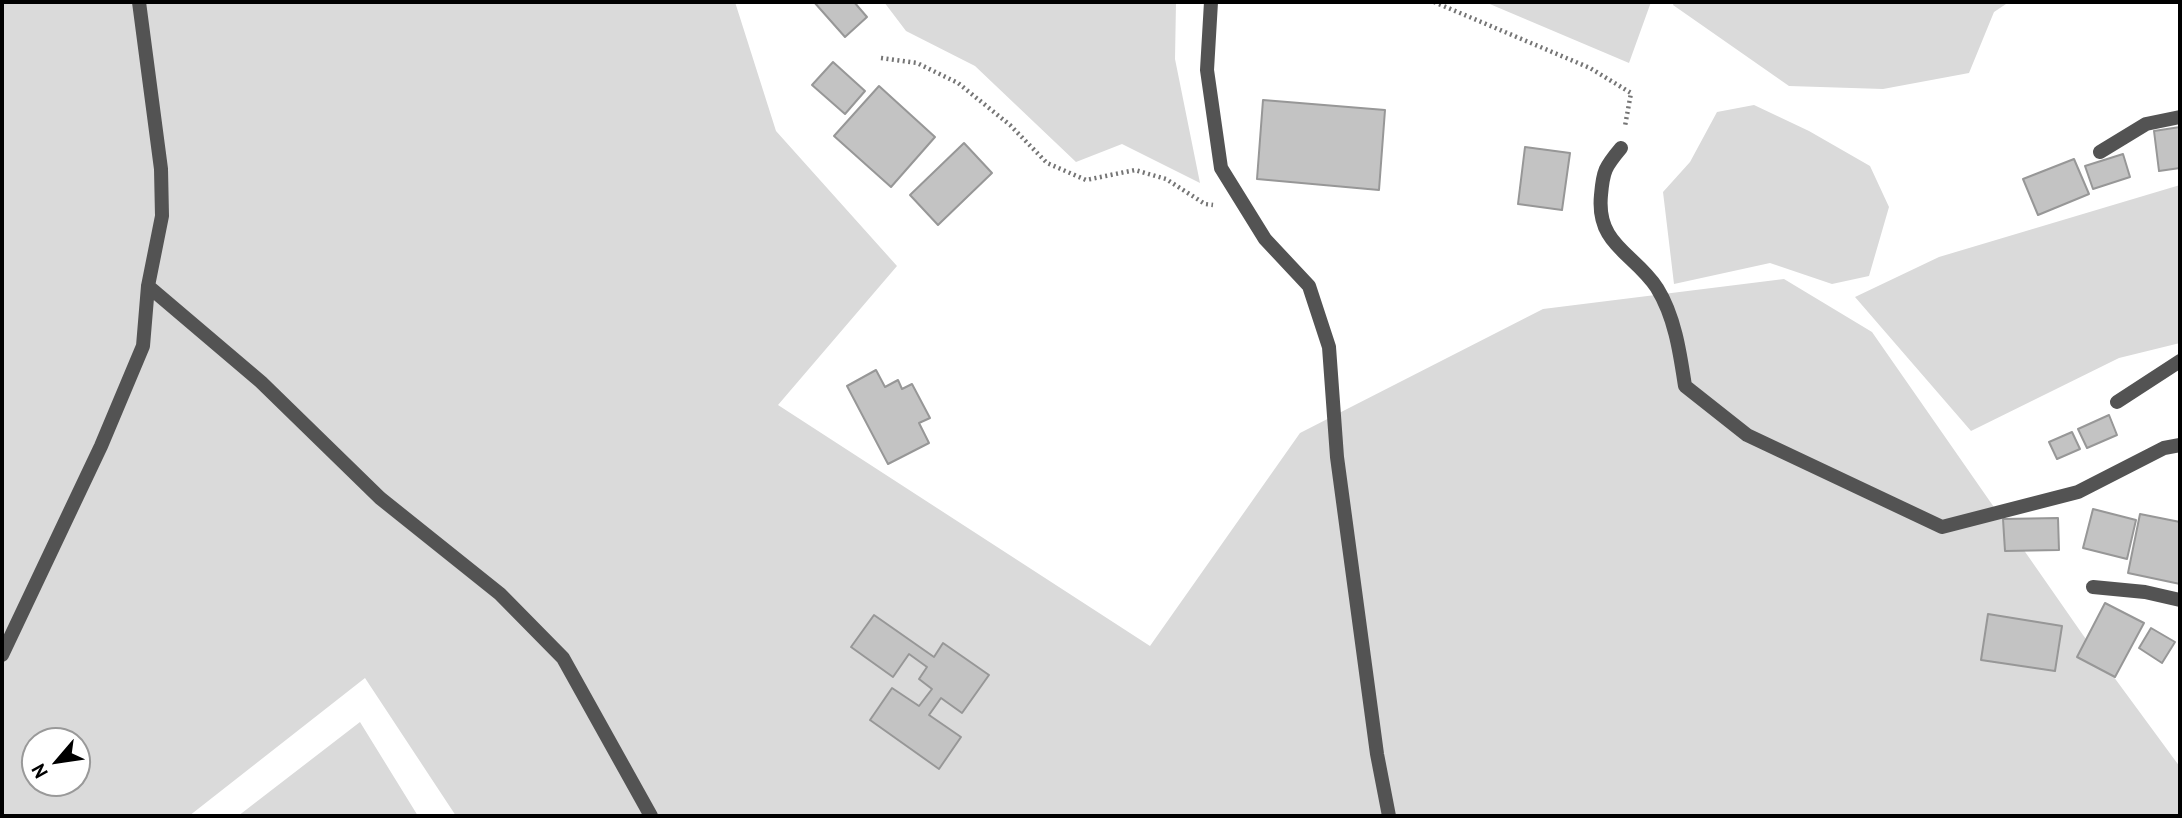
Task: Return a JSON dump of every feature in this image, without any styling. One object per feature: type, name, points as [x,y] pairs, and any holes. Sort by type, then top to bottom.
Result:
[{"type":"street","points":[[2,655],[101,446],[143,346],[148,286],[162,216],[161,169],[139,2]]},
{"type":"street","points":[[1211,2],[1207,71],[1221,168],[1265,239],[1309,286],[1329,347],[1337,457],[1377,754],[1389,816]]},
{"type":"street","points":[[2100,152],[2146,124],[2180,117]]},
{"type":"street","points":[[1621,148],[1604,169],[1599,213],[1608,236],[1657,288],[1679,340],[1685,386],[1747,435],[1942,527],[2078,492],[2164,448],[2180,445]]},
{"type":"street","points":[[148,286],[261,382],[380,498],[499,594],[563,658],[651,816]]},
{"type":"street","points":[[2117,402],[2180,361]]},
{"type":"street","points":[[2093,587],[2145,592],[2180,600]]},
{"type":"path","points":[[1434,2],[1590,68],[1631,93],[1621,148]]},
{"type":"path","points":[[881,58],[918,63],[958,83],[1010,125],[1047,163],[1086,180],[1135,170],[1166,179],[1205,204],[1245,208]]},
{"type":"shaded area","points":[[2,2],[735,2],[776,131],[897,266],[778,405],[1150,646],[1300,433],[1543,309],[1784,279],[1872,332],[2083,635],[2180,767],[2180,816],[456,816],[365,678],[189,816],[2,816]]},
{"type":"shaded area","points":[[884,2],[1176,2],[1175,59],[1200,183],[1122,144],[1076,162],[975,66],[906,31]]},
{"type":"shaded area","points":[[1485,2],[1651,2],[1629,63]]},
{"type":"shaded area","points":[[1674,2],[2009,2],[1994,12],[1969,73],[1883,89],[1789,86],[1673,5]]},
{"type":"shaded area","points":[[1754,105],[1809,131],[1870,166],[1889,207],[1869,276],[1832,284],[1770,263],[1674,284],[1663,192],[1690,162],[1717,112]]},
{"type":"shaded area","points":[[2180,185],[2180,343],[2119,358],[1971,431],[1855,297],[1939,257]]},
{"type":"shaded area","points":[[360,722],[418,816],[238,816]]},
{"type":"building","points":[[814,2],[854,2],[867,17],[845,37]]},
{"type":"building","points":[[833,62],[865,91],[845,114],[812,85]]},
{"type":"building","points":[[879,86],[935,137],[891,187],[834,136]]},
{"type":"building","points":[[1263,100],[1385,110],[1379,190],[1257,179]]},
{"type":"building","points":[[2180,127],[2180,168],[2159,171],[2154,131]]},
{"type":"building","points":[[964,143],[992,173],[938,225],[910,195]]},
{"type":"building","points":[[1525,147],[1570,153],[1562,210],[1518,204]]},
{"type":"building","points":[[2123,154],[2130,177],[2093,189],[2085,166]]},
{"type":"building","points":[[2074,159],[2089,194],[2038,215],[2023,179]]},
{"type":"building","points":[[876,370],[885,387],[898,380],[902,389],[912,384],[930,418],[919,423],[929,443],[888,464],[847,386]]},
{"type":"building","points":[[2109,415],[2117,435],[2087,448],[2078,429]]},
{"type":"building","points":[[2072,432],[2080,449],[2057,459],[2049,442]]},
{"type":"building","points":[[2093,509],[2136,520],[2127,559],[2083,548]]},
{"type":"building","points":[[2140,514],[2180,522],[2180,584],[2128,573]]},
{"type":"building","points":[[2058,518],[2059,550],[2005,551],[2003,519]]},
{"type":"building","points":[[2105,603],[2144,623],[2115,677],[2077,657]]},
{"type":"building","points":[[1988,614],[2062,626],[2055,671],[1981,660]]},
{"type":"building","points":[[874,615],[934,657],[943,643],[989,675],[962,713],[941,698],[929,715],[961,737],[939,769],[870,720],[892,688],[919,706],[932,689],[919,679],[927,667],[909,654],[893,677],[851,647]]},
{"type":"building","points":[[2151,628],[2175,642],[2162,663],[2139,648]]}]
